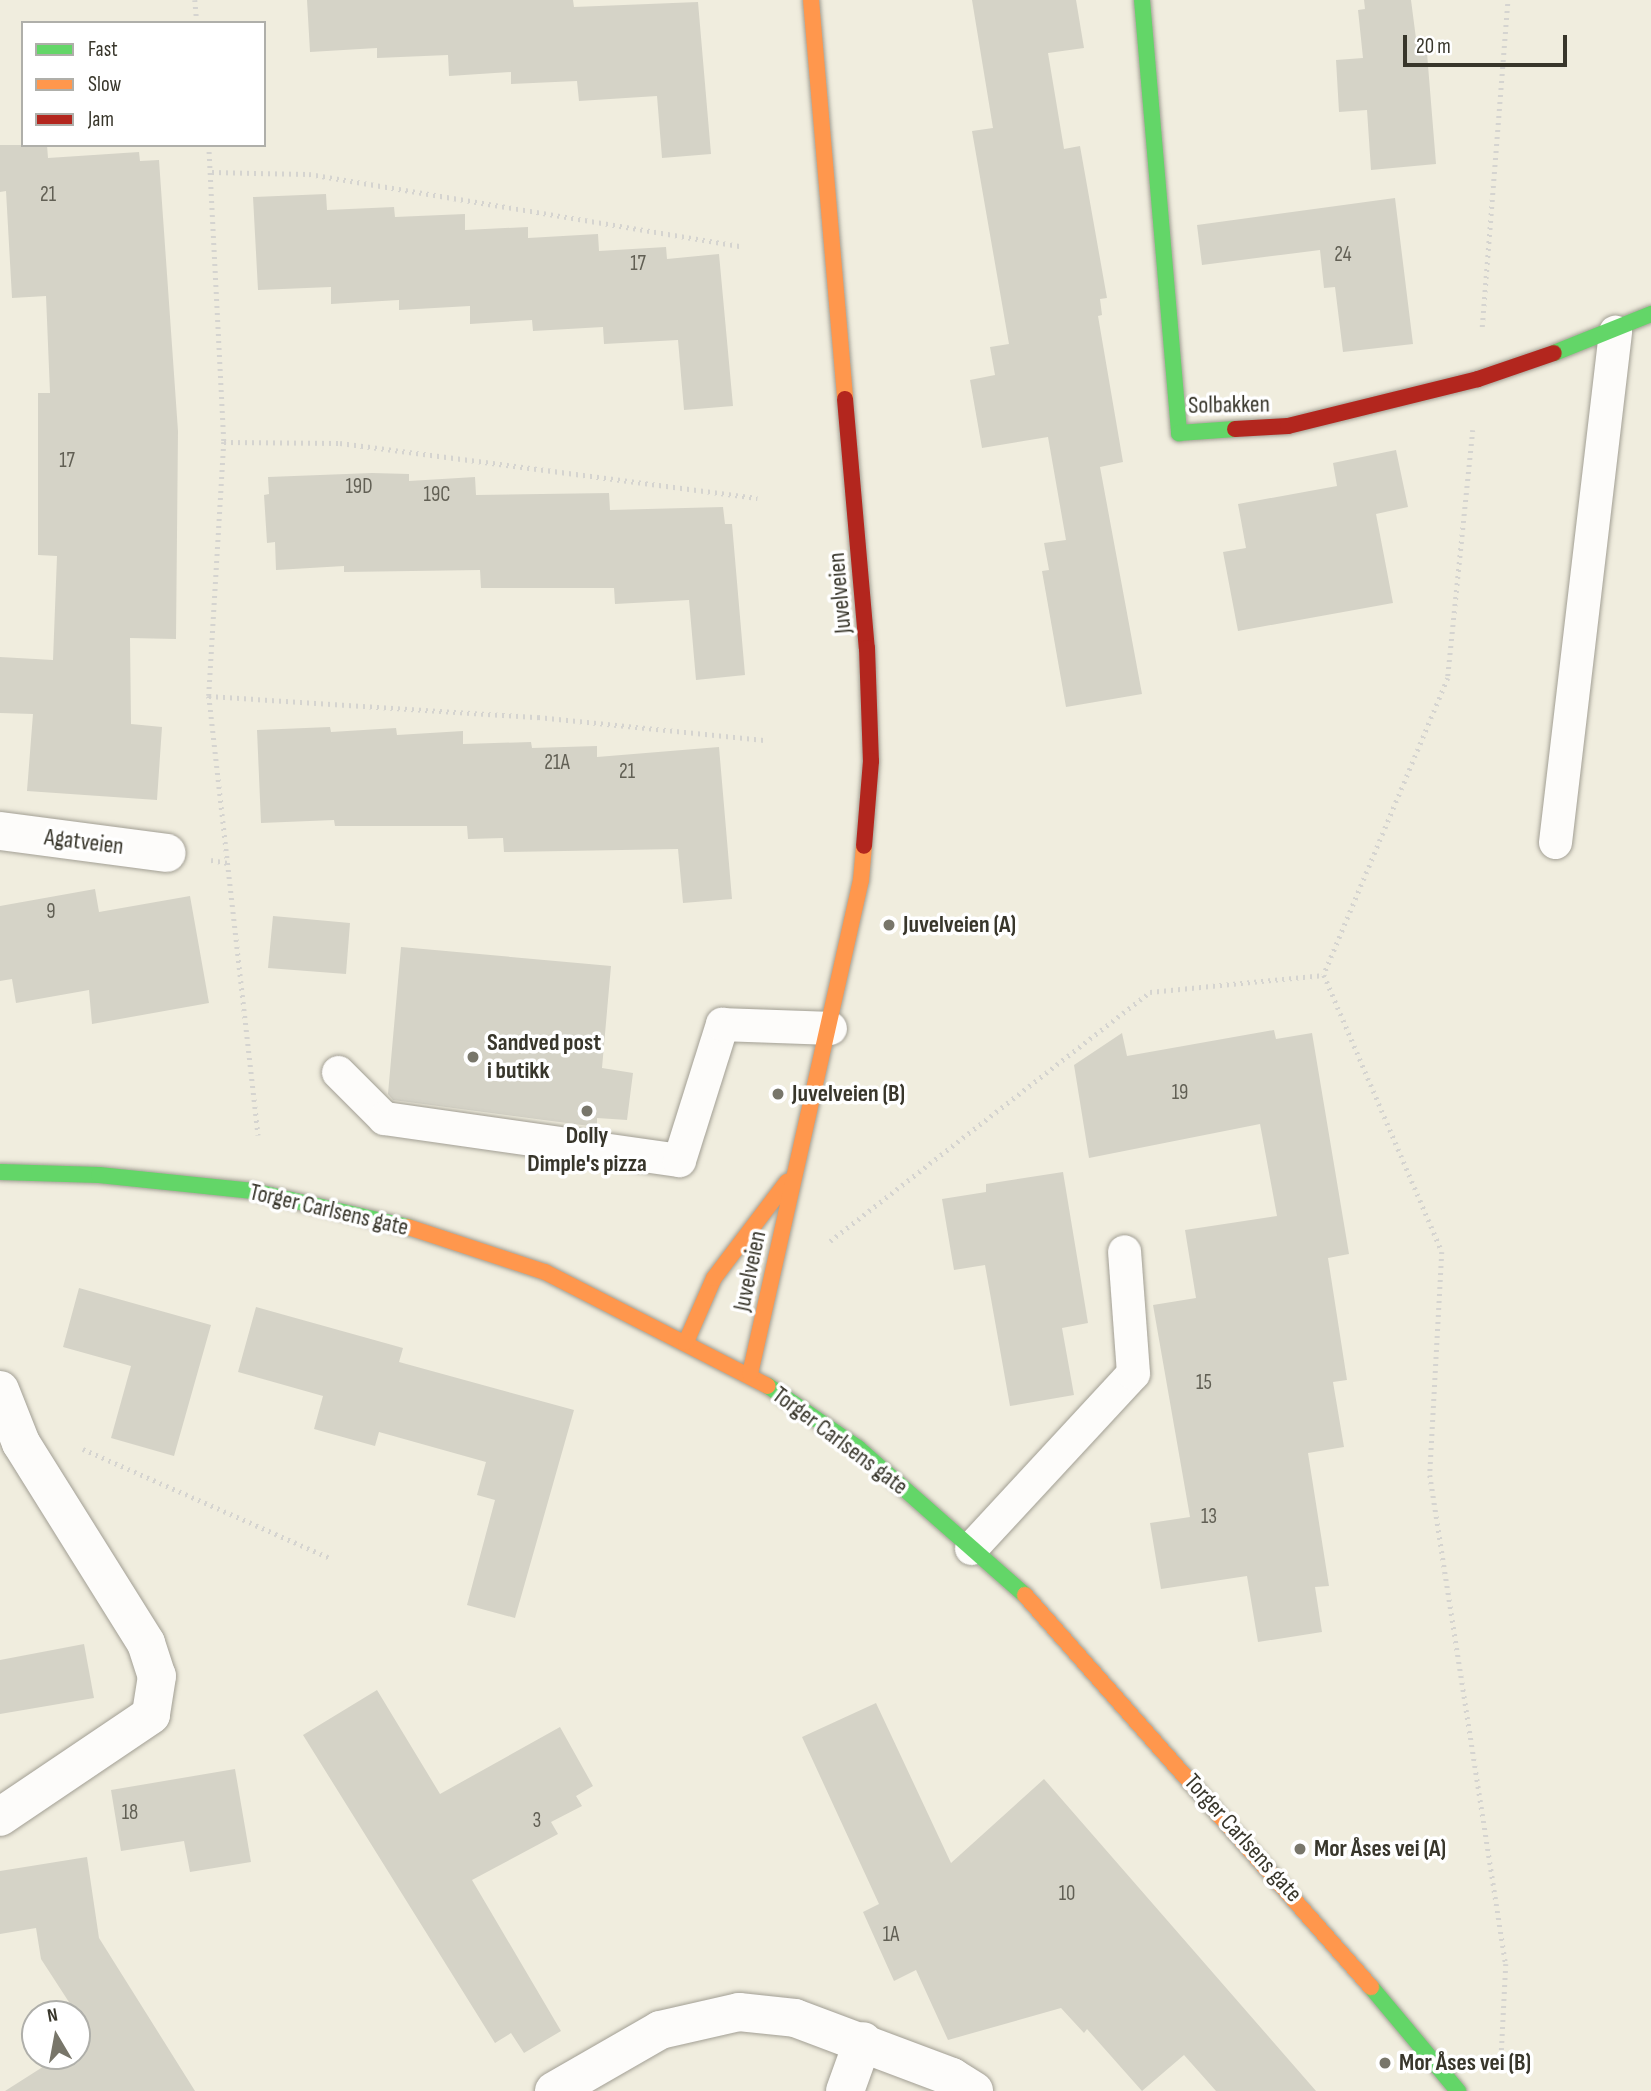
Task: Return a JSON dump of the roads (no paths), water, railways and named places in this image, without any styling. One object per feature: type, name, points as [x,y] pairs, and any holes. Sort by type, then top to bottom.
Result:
[{"type":"street","name":"Juvelveien","points":[[750,1374],[792,1177],[830,1028],[862,880],[871,761],[867,648],[811,0]]},
{"type":"street","name":"Solbakken","points":[[1142,0],[1179,433],[1288,426],[1478,379],[1615,332],[1651,314]]},
{"type":"street","name":"Agatveien","points":[[0,831],[167,853]]},
{"type":"street","name":"Torger Carlsens gate","points":[[0,1172],[99,1175],[253,1191],[401,1225],[545,1272],[750,1374],[858,1448],[1023,1593],[1321,1926],[1458,2091]]},
{"type":"street","name":"Juvelveien","points":[[686,1342],[714,1278],[792,1177]]},
{"type":"street","points":[[0,1390],[20,1443],[146,1643],[157,1676],[151,1714],[0,1817]]},
{"type":"street","points":[[554,2091],[660,2030],[739,2012],[794,2018],[863,2041],[952,2077],[974,2091]]},
{"type":"street","points":[[845,2091],[863,2041]]},
{"type":"lane","points":[[1555,842],[1615,332]]},
{"type":"lane","points":[[338,1072],[384,1118],[678,1160],[722,1024],[830,1028]]},
{"type":"lane","points":[[971,1548],[1133,1373],[1124,1251]]},
{"type":"place","name":"Juvelveien (A)","points":[[889,925]]},
{"type":"place","name":"Sandved post i butikk","points":[[473,1057]]},
{"type":"place","name":"Juvelveien (B)","points":[[778,1094]]},
{"type":"place","name":"Dolly Dimple's pizza","points":[[587,1111]]},
{"type":"place","name":"Mor Åses vei (A)","points":[[1300,1849]]},
{"type":"place","name":"Mor Åses vei (B)","points":[[1385,2063]]}]
